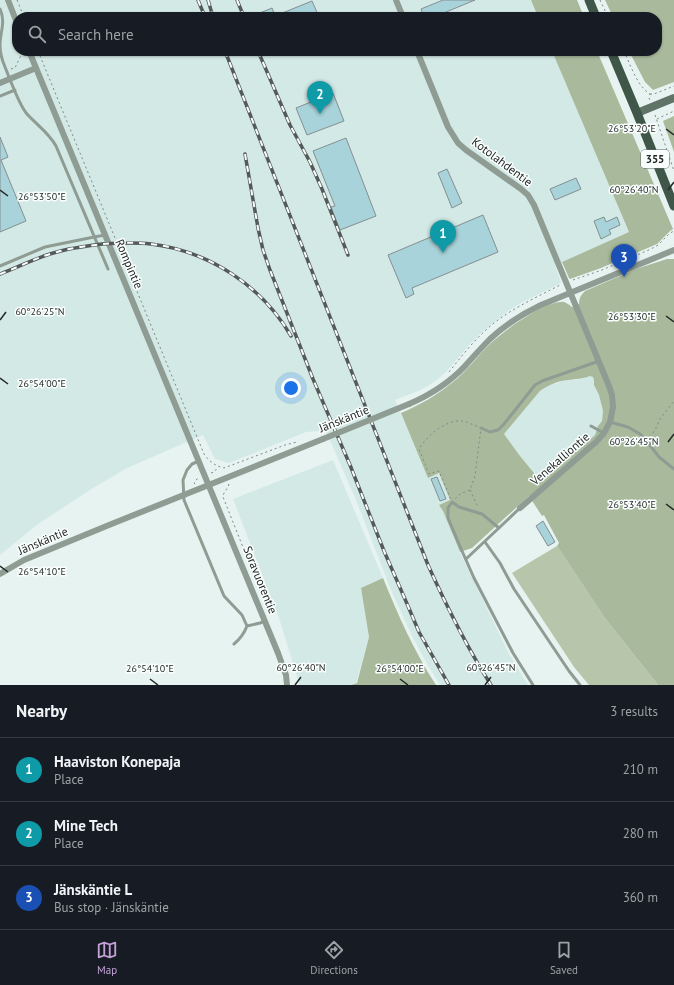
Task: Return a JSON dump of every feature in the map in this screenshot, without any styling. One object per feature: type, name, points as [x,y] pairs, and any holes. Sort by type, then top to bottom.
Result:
[{"type":"main road","points":[[589,0],[594,12]]},
{"type":"main road","name":"355","points":[[612,56],[637,113],[674,206]]},
{"type":"street","points":[[8,0],[13,12]]},
{"type":"street","points":[[396,0],[401,12]]},
{"type":"street","name":"Rompintie","points":[[30,56],[209,485]]},
{"type":"street","name":"Kotolahdentie","points":[[419,56],[448,127],[458,143],[528,195],[534,205],[570,293]]},
{"type":"street","points":[[0,83],[36,68]]},
{"type":"street","points":[[637,113],[674,98]]},
{"type":"street","name":"Jänskäntie","points":[[0,574],[24,560],[409,404],[432,393],[453,378],[477,351],[503,327],[531,310],[674,250]]},
{"type":"street","name":"Venekalliontie","points":[[520,508],[596,442],[604,433],[610,422],[613,407],[612,395],[570,293]]},
{"type":"street","name":"Soravuorentie","points":[[209,485],[278,653],[286,675],[287,685]]},
{"type":"lane","points":[[0,9],[3,15],[0,46],[1,55],[7,71],[20,102],[27,114],[53,139],[108,269]]},
{"type":"lane","points":[[0,96],[15,90]]},
{"type":"lane","points":[[0,266],[44,247],[105,235]]},
{"type":"lane","points":[[481,428],[490,432],[498,430],[535,385],[599,362]]},
{"type":"lane","points":[[610,422],[628,427],[640,434],[659,457],[674,469]]},
{"type":"lane","points":[[591,426],[604,433]]},
{"type":"lane","points":[[199,461],[192,464],[187,470],[183,480],[184,500],[224,596],[242,615],[247,626],[239,640],[234,644]]},
{"type":"lane","points":[[499,528],[482,514],[459,507],[452,502],[448,508],[448,518],[474,578],[513,653],[533,685]]},
{"type":"lane","points":[[466,559],[520,508]]},
{"type":"lane","points":[[485,542],[500,563],[514,589],[580,685]]},
{"type":"lane","points":[[247,626],[265,621]]},
{"type":"path","points":[[17,0],[22,12]]},
{"type":"path","points":[[600,0],[606,12]]},
{"type":"path","points":[[7,71],[15,68],[21,56]]},
{"type":"path","points":[[40,56],[204,454],[218,467],[224,468],[285,445],[302,441]]},
{"type":"path","points":[[626,56],[638,79],[646,91],[650,94],[654,94],[674,86]]},
{"type":"path","points":[[649,98],[650,94]]},
{"type":"path","points":[[657,119],[674,111]]},
{"type":"path","points":[[656,116],[674,171]]},
{"type":"path","points":[[646,440],[652,435],[660,419],[674,401]]},
{"type":"path","points":[[470,490],[460,494],[452,502],[439,471],[429,474],[419,449],[424,441],[449,422],[464,421],[481,428],[475,476],[470,490],[482,514]]},
{"type":"path","points":[[197,489],[194,483],[197,478],[214,472],[218,467]]},
{"type":"path","points":[[224,468],[229,485],[223,494],[223,498],[256,580],[254,593]]},
{"type":"shaded area","points":[[0,0],[531,0],[536,12],[12,12],[12,56],[554,56],[629,232],[555,265],[561,282],[559,284],[508,311],[483,331],[438,379],[418,391],[395,400],[428,477],[439,473],[450,500],[439,505],[443,511],[460,553],[509,654],[528,685],[440,685],[412,636],[391,590],[356,500],[325,429],[306,432],[229,463],[215,459],[203,435],[127,468],[93,488],[38,524],[0,555]]},
{"type":"shaded area","points":[[590,376],[593,377],[594,385],[599,395],[603,411],[602,421],[598,426],[595,435],[578,450],[539,479],[504,434],[545,387],[566,380],[576,380]]},
{"type":"shaded area","points":[[333,460],[383,578],[361,588],[369,637],[356,683],[351,685],[299,685],[279,618],[233,499]]},
{"type":"green space","points":[[531,0],[577,0],[582,12],[536,12]]},
{"type":"green space","points":[[605,0],[674,0],[674,82],[653,90],[645,82],[632,56],[662,56],[662,12],[611,12]]},
{"type":"green space","points":[[554,56],[599,56],[673,229],[657,244],[601,268],[570,279],[569,278],[562,262],[629,232]]},
{"type":"green space","points":[[674,116],[674,152],[663,121]]},
{"type":"green space","points":[[667,259],[674,259],[674,685],[658,685],[604,617],[557,546],[559,543],[544,515],[542,516],[529,496],[472,548],[460,552],[443,511],[439,505],[450,500],[439,473],[428,478],[401,413],[415,407],[447,387],[463,373],[491,343],[524,318],[544,307],[553,304],[564,302],[572,307],[579,304],[580,297],[585,291],[636,269]],"holes":[[[590,376],[593,377],[594,385],[599,395],[603,411],[602,421],[598,426],[595,435],[578,450],[539,479],[504,434],[543,389],[561,381]]]},
{"type":"green space","points":[[557,546],[604,617],[658,685],[589,685],[574,667],[512,573]]},
{"type":"green space","points":[[383,578],[407,633],[436,685],[351,685],[357,683],[369,637],[361,588]]},
{"type":"building","points":[[443,0],[475,0],[446,12],[422,12],[421,9]]},
{"type":"building","points":[[312,1],[317,12],[285,12]]},
{"type":"building","points":[[272,8],[274,12],[262,12]]},
{"type":"building","points":[[333,93],[344,121],[307,135],[296,108]]},
{"type":"building","points":[[0,137],[8,157],[1,160],[26,221],[0,232]]},
{"type":"building","points":[[346,138],[376,216],[340,230],[331,207],[335,206],[313,151]]},
{"type":"building","points":[[447,169],[462,203],[452,208],[438,173]]},
{"type":"building","points":[[576,178],[581,189],[555,200],[550,189]]},
{"type":"building","points":[[483,215],[498,252],[412,288],[414,294],[406,298],[388,255]]},
{"type":"building","points":[[604,217],[606,222],[617,217],[620,225],[609,230],[611,234],[601,239],[594,221]]},
{"type":"building","points":[[437,477],[446,499],[440,501],[431,479]]},
{"type":"building","points":[[543,521],[555,542],[548,546],[536,526]]},
{"type":"railway","points":[[198,0],[203,12]]},
{"type":"railway","points":[[208,0],[212,12]]},
{"type":"railway","points":[[237,0],[242,12]]},
{"type":"railway","points":[[227,56],[428,565],[457,626],[491,685]]},
{"type":"railway","points":[[260,56],[290,125],[310,162],[322,189],[348,255]]},
{"type":"railway","points":[[245,154],[258,228],[263,250],[270,270],[384,551],[419,632],[449,685]]},
{"type":"railway","points":[[0,274],[50,254],[85,246],[133,243],[151,244],[172,248],[193,254],[232,274],[265,302],[279,318],[291,336]]},
{"type":"place","name":"Mine Tech","points":[[320,114]]},
{"type":"place","name":"Haaviston Konepaja","points":[[443,253]]},
{"type":"place","name":"Jänskäntie L","points":[[624,277]]}]
